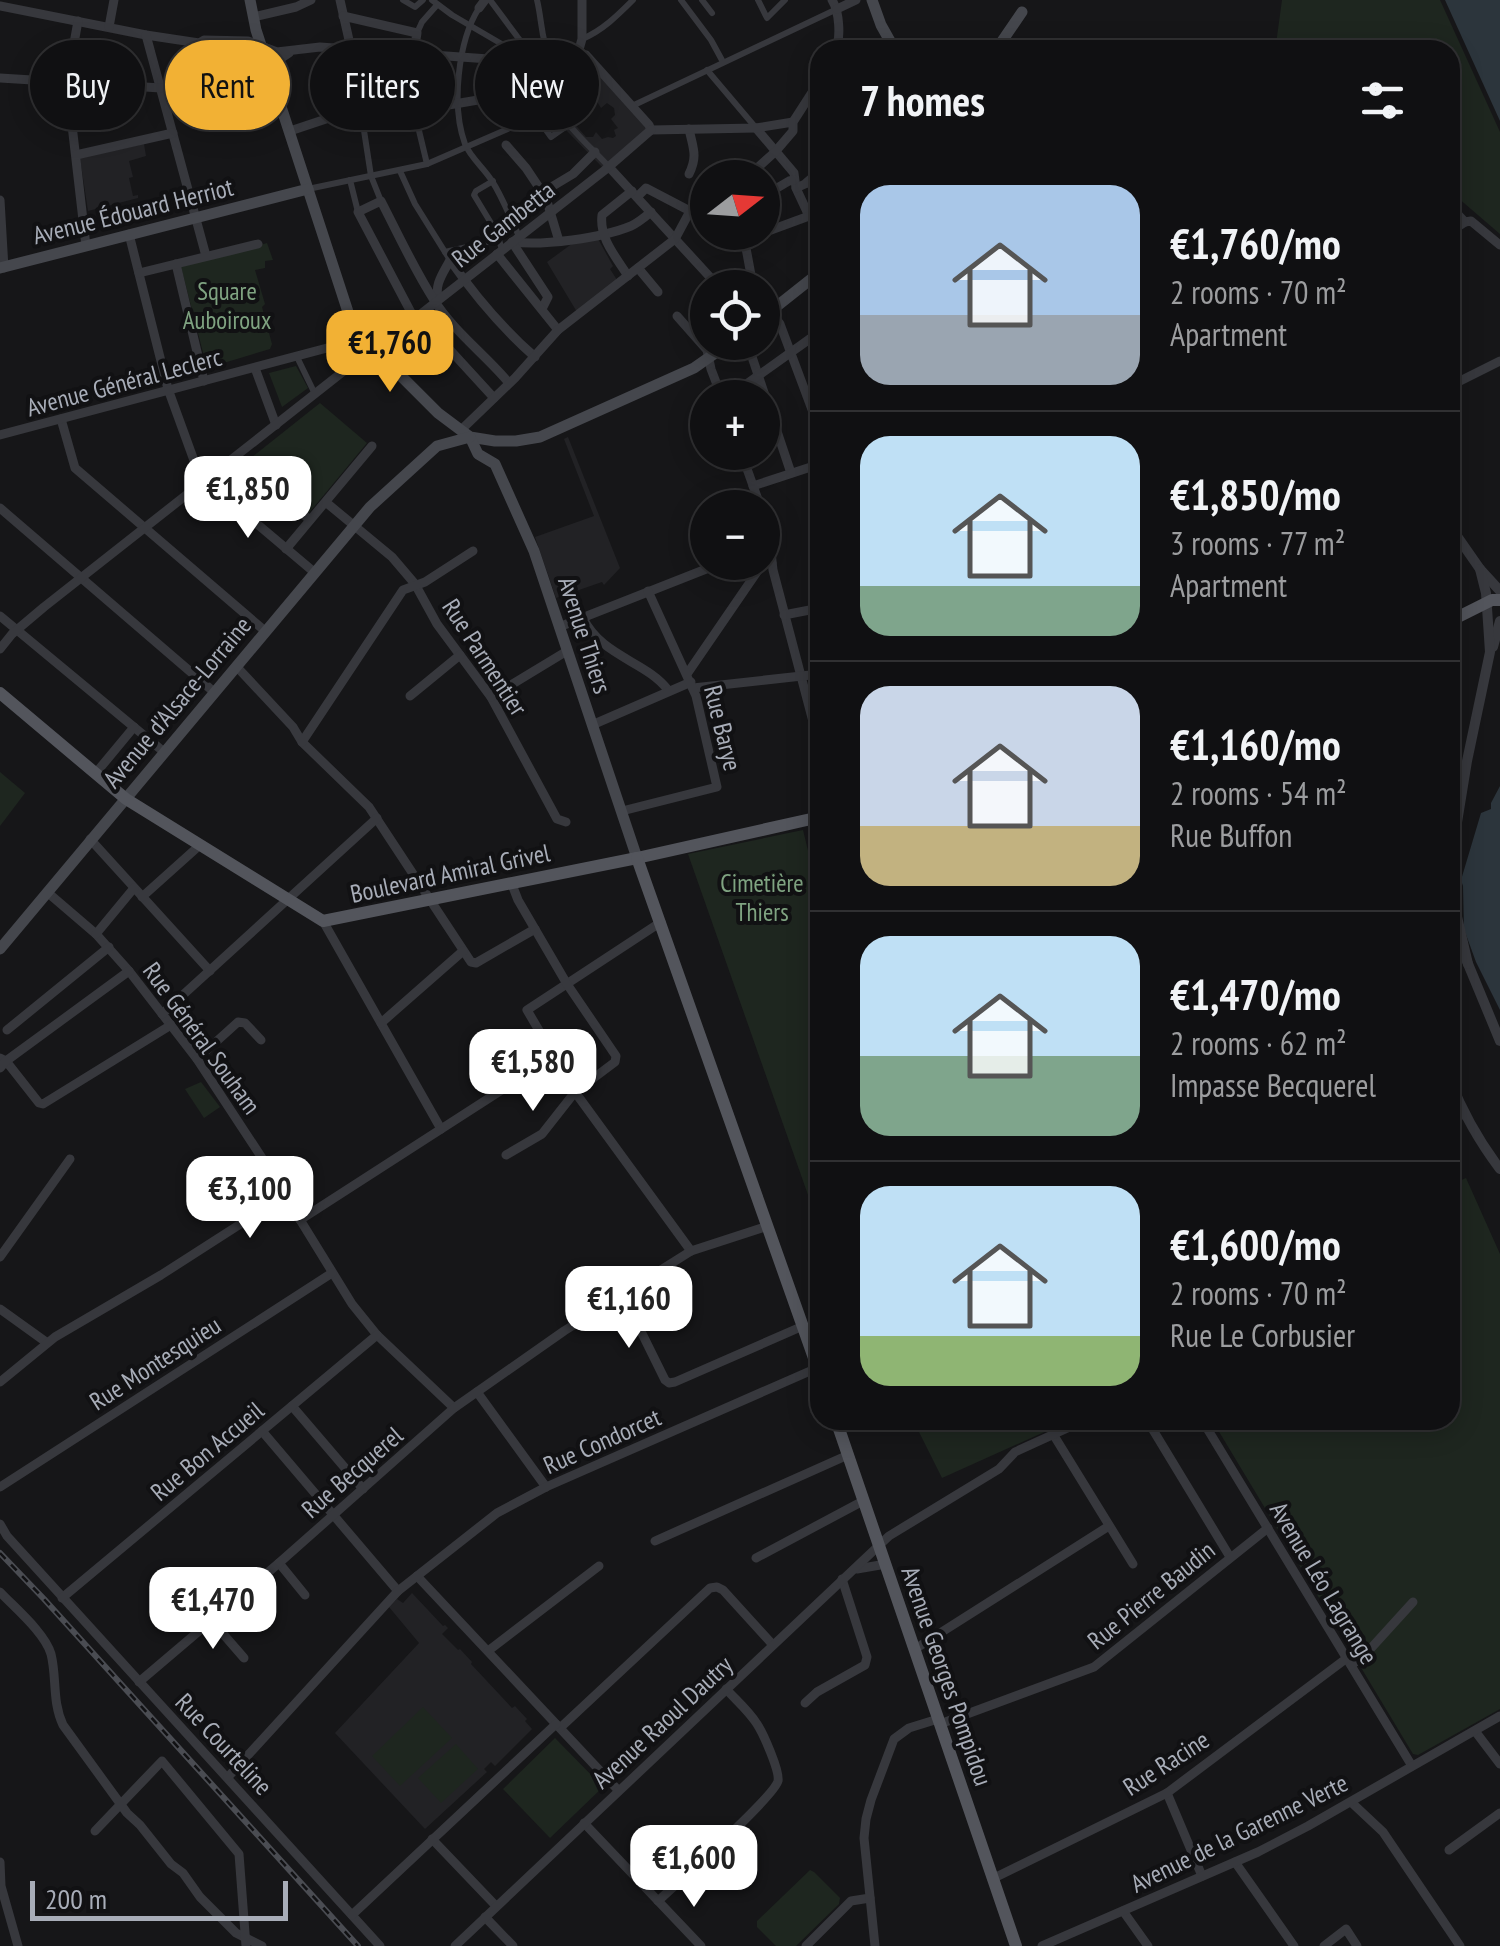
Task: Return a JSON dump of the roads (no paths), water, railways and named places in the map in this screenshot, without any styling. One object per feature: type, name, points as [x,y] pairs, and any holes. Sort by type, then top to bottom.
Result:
[{"type":"main road","points":[[250,0],[260,40]]},
{"type":"main road","points":[[872,0],[889,40]]},
{"type":"main road","points":[[1003,40],[1022,12]]},
{"type":"main road","points":[[290,132],[350,318]]},
{"type":"main road","name":"Avenue Édouard Herriot","points":[[2,268],[308,189]]},
{"type":"main road","name":"Avenue Édouard Herriot","points":[[278,198],[312,203]]},
{"type":"main road","points":[[780,300],[810,280]]},
{"type":"main road","name":"Avenue Thiers","points":[[350,318],[438,413],[466,434],[478,454],[495,464],[534,551],[638,858]]},
{"type":"main road","points":[[438,413],[438,446],[466,434],[495,441],[540,437],[707,360]]},
{"type":"main road","name":"Avenue d'Alsace-Lorraine","points":[[0,949],[353,526],[392,485],[438,446]]},
{"type":"main road","points":[[1460,617],[1490,606]]},
{"type":"main road","name":"Boulevard Amiral Grivel","points":[[0,692],[126,799],[323,922],[810,819]]},
{"type":"main road","points":[[638,858],[810,1346]]},
{"type":"main road","name":"Avenue Georges Pompidou","points":[[839,1430],[1016,1946]]},
{"type":"street","points":[[109,27],[114,0]]},
{"type":"street","points":[[253,17],[296,8],[311,0]]},
{"type":"street","points":[[342,8],[356,0]]},
{"type":"street","points":[[403,0],[415,7],[424,0]]},
{"type":"street","points":[[537,0],[543,40]]},
{"type":"street","points":[[582,0],[582,39],[630,1]]},
{"type":"street","points":[[680,0],[711,40],[722,62]]},
{"type":"street","points":[[702,0],[712,13]]},
{"type":"street","points":[[758,0],[767,18],[785,0]]},
{"type":"street","points":[[632,106],[834,4],[856,0]]},
{"type":"street","points":[[416,40],[435,3],[495,40]]},
{"type":"street","points":[[519,40],[484,3],[469,25],[458,104],[466,148],[492,181],[516,239],[548,297],[542,309]]},
{"type":"street","points":[[834,4],[839,40]]},
{"type":"street","points":[[0,6],[22,5],[78,21],[184,40]]},
{"type":"street","points":[[342,8],[417,33]]},
{"type":"street","points":[[342,8],[346,40]]},
{"type":"street","points":[[75,40],[78,21]]},
{"type":"street","points":[[146,35],[206,256]]},
{"type":"street","points":[[292,51],[310,48]]},
{"type":"street","points":[[455,55],[475,57]]},
{"type":"street","points":[[599,70],[650,130],[756,128],[793,122]]},
{"type":"street","points":[[707,70],[794,174],[795,184],[810,206]]},
{"type":"street","points":[[0,78],[30,80]]},
{"type":"street","points":[[145,87],[160,88]]},
{"type":"street","points":[[766,160],[793,131],[793,122],[810,96]]},
{"type":"street","points":[[455,104],[475,101]]},
{"type":"street","points":[[290,132],[310,125]]},
{"type":"street","points":[[73,130],[86,246]]},
{"type":"street","points":[[365,130],[371,176],[381,202],[437,300],[461,333],[510,383]]},
{"type":"street","points":[[419,130],[427,164]]},
{"type":"street","points":[[308,189],[427,164],[504,130]]},
{"type":"street","points":[[573,130],[703,270]]},
{"type":"street","name":"Rue Gambetta","points":[[0,649],[17,630],[144,528],[609,167],[650,130]]},
{"type":"street","points":[[689,130],[695,162],[689,174]]},
{"type":"street","points":[[499,132],[543,192],[559,242]]},
{"type":"street","points":[[76,155],[173,133]]},
{"type":"street","points":[[543,192],[573,174],[595,152]]},
{"type":"street","points":[[400,171],[415,204],[464,280],[517,342],[535,357]]},
{"type":"street","points":[[795,184],[810,176]]},
{"type":"street","points":[[350,180],[358,212],[416,316],[494,398]]},
{"type":"street","points":[[492,181],[474,196],[498,238],[500,252],[558,330]]},
{"type":"street","points":[[780,186],[789,181],[795,184]]},
{"type":"street","points":[[466,434],[558,330],[628,276],[675,239],[690,211],[646,188],[602,215],[606,241],[628,276]]},
{"type":"street","points":[[0,200],[2,268]]},
{"type":"street","points":[[358,212],[381,202]]},
{"type":"street","points":[[516,239],[531,245],[559,242],[632,226],[651,212]]},
{"type":"street","points":[[780,227],[810,216]]},
{"type":"street","points":[[1460,217],[1500,245]]},
{"type":"street","points":[[1460,225],[1465,222]]},
{"type":"street","points":[[129,234],[168,389],[196,466],[206,481],[314,572]]},
{"type":"street","points":[[448,256],[498,238]]},
{"type":"street","points":[[139,273],[258,244]]},
{"type":"street","points":[[437,300],[448,256]]},
{"type":"street","points":[[176,264],[204,380]]},
{"type":"street","points":[[638,268],[658,292]]},
{"type":"street","points":[[677,316],[690,331]]},
{"type":"street","points":[[346,343],[350,318]]},
{"type":"street","points":[[780,324],[810,403]]},
{"type":"street","points":[[751,380],[810,339]]},
{"type":"street","name":"Avenue Général Leclerc","points":[[0,435],[346,343],[374,348]]},
{"type":"street","points":[[297,357],[315,394]]},
{"type":"street","points":[[754,360],[791,473]]},
{"type":"street","points":[[1460,381],[1500,361]]},
{"type":"street","points":[[255,368],[276,426]]},
{"type":"street","points":[[60,419],[75,468],[265,630]]},
{"type":"street","points":[[286,549],[372,446]]},
{"type":"street","points":[[236,458],[310,520]]},
{"type":"street","points":[[753,486],[810,467]]},
{"type":"street","points":[[747,470],[754,490]]},
{"type":"street","name":"Rue Parmentier","points":[[328,504],[392,558],[415,584],[437,624],[491,697],[557,818],[566,822]]},
{"type":"street","points":[[0,508],[214,692]]},
{"type":"street","points":[[1460,540],[1500,591]]},
{"type":"street","points":[[302,742],[402,590],[425,582],[473,551]]},
{"type":"street","points":[[1480,569],[1490,606],[1490,652]]},
{"type":"street","points":[[559,626],[690,575]]},
{"type":"street","points":[[690,681],[753,580]]},
{"type":"street","points":[[776,580],[810,710]]},
{"type":"street","name":"Rue Barye","points":[[622,810],[717,787],[690,681],[648,591]]},
{"type":"street","points":[[784,615],[810,610]]},
{"type":"street","points":[[0,616],[164,752]]},
{"type":"street","points":[[582,618],[594,636],[668,690]]},
{"type":"street","points":[[1460,806],[1490,652],[1500,621]]},
{"type":"street","points":[[491,697],[567,651]]},
{"type":"street","points":[[410,696],[460,654]]},
{"type":"street","points":[[236,666],[302,742],[377,818],[471,962],[476,963],[535,929]]},
{"type":"street","points":[[592,725],[690,681],[810,675]]},
{"type":"street","points":[[95,774],[134,728]]},
{"type":"street","points":[[162,1014],[377,818]]},
{"type":"street","points":[[90,839],[210,971]]},
{"type":"street","points":[[142,897],[200,845]]},
{"type":"street","points":[[506,1155],[542,1134],[575,1092],[615,1062],[616,1056],[568,984],[511,882]]},
{"type":"street","points":[[96,934],[134,888]]},
{"type":"street","name":"Rue Général Souham","points":[[47,892],[96,934],[130,971],[197,1059],[352,1304],[378,1335],[454,1408]]},
{"type":"street","points":[[323,922],[441,1129]]},
{"type":"street","points":[[662,922],[527,1010],[575,1092],[691,1250]]},
{"type":"street","points":[[1460,930],[1468,964]]},
{"type":"street","points":[[6,1030],[108,946]]},
{"type":"street","points":[[1460,948],[1500,1041]]},
{"type":"street","points":[[381,1023],[463,951]]},
{"type":"street","points":[[130,971],[2,1063],[39,1103],[47,1103],[171,1024]]},
{"type":"street","points":[[197,1059],[238,1022],[245,1023],[260,1040]]},
{"type":"street","points":[[300,1220],[553,1056]]},
{"type":"street","points":[[1460,1106],[1500,1169]]},
{"type":"street","points":[[0,1257],[70,1159]]},
{"type":"street","points":[[0,1382],[46,1342],[284,1196]]},
{"type":"street","name":"Rue Becquerel","points":[[139,1682],[454,1408],[691,1250],[768,1226]]},
{"type":"street","name":"Rue Montesquieu","points":[[0,1488],[332,1273]]},
{"type":"street","points":[[622,1293],[669,1382],[803,1326]]},
{"type":"street","points":[[0,1309],[46,1342]]},
{"type":"street","name":"Rue Bon Accueil","points":[[62,1598],[378,1335]]},
{"type":"street","name":"Rue Condorcet","points":[[228,1777],[398,1591],[496,1514],[546,1488],[810,1375]]},
{"type":"street","points":[[478,1392],[546,1488]]},
{"type":"street","points":[[292,1406],[363,1489]]},
{"type":"street","points":[[262,1430],[398,1591]]},
{"type":"street","name":"Avenue Raoul Dautry","points":[[455,1946],[726,1689],[770,1641],[854,1570],[878,1544],[999,1469],[1015,1452],[1062,1430]]},
{"type":"street","points":[[1153,1430],[1230,1556]]},
{"type":"street","name":"Avenue Léo Lagrange","points":[[1208,1430],[1412,1766]]},
{"type":"street","points":[[1053,1434],[1132,1564]]},
{"type":"street","points":[[655,1540],[848,1455]]},
{"type":"street","points":[[756,1558],[864,1502]]},
{"type":"street","name":"Rue Courteline","points":[[0,1524],[62,1598],[380,1946]]},
{"type":"street","points":[[914,1649],[1109,1526]]},
{"type":"street","name":"Rue Pierre Baudin","points":[[875,1946],[864,1838],[866,1818],[889,1747],[902,1732],[1094,1667],[1268,1528]]},
{"type":"street","points":[[279,1563],[306,1595]]},
{"type":"street","name":"Avenue Raoul Dautry","points":[[854,1570],[886,1564]]},
{"type":"street","points":[[488,1651],[598,1566]]},
{"type":"street","points":[[417,1576],[618,1790]]},
{"type":"street","points":[[805,1703],[816,1692],[865,1665],[866,1657],[842,1579]]},
{"type":"street","points":[[352,1915],[710,1588],[724,1590],[770,1641]]},
{"type":"street","points":[[0,1592],[45,1640],[62,1725],[120,1804],[220,1918],[245,1943],[262,1946]]},
{"type":"street","name":"Rue Racine","points":[[992,1879],[1166,1793],[1349,1662],[1363,1658],[1413,1602]]},
{"type":"street","points":[[211,1620],[244,1658]]},
{"type":"street","points":[[658,1901],[744,1820],[778,1781],[757,1723],[726,1689]]},
{"type":"street","name":"Avenue de la Garenne Verte","points":[[1042,1946],[1235,1862],[1500,1716]]},
{"type":"street","points":[[1475,1730],[1500,1764]]},
{"type":"street","points":[[95,1831],[162,1762],[236,1848],[245,1943]]},
{"type":"street","points":[[1166,1793],[1202,1876]]},
{"type":"street","points":[[1350,1802],[1383,1832],[1460,1946]]},
{"type":"street","points":[[1449,1850],[1500,1813]]},
{"type":"street","points":[[584,1823],[701,1946]]},
{"type":"street","points":[[430,1842],[496,1906]]},
{"type":"street","points":[[0,1862],[1,1886],[18,1946]]},
{"type":"street","points":[[1235,1862],[1294,1946]]},
{"type":"street","points":[[806,1946],[852,1901],[870,1898]]},
{"type":"street","points":[[1123,1911],[1148,1946]]},
{"type":"street","points":[[486,1917],[513,1946]]},
{"type":"street","points":[[1324,1946],[1346,1929],[1357,1946]]},
{"type":"railway","points":[[0,1553],[358,1946]]},
{"type":"park label","name":"Square Auboiroux","points":[[227,306]]},
{"type":"park label","name":"Cimetière Thiers","points":[[762,898]]}]
